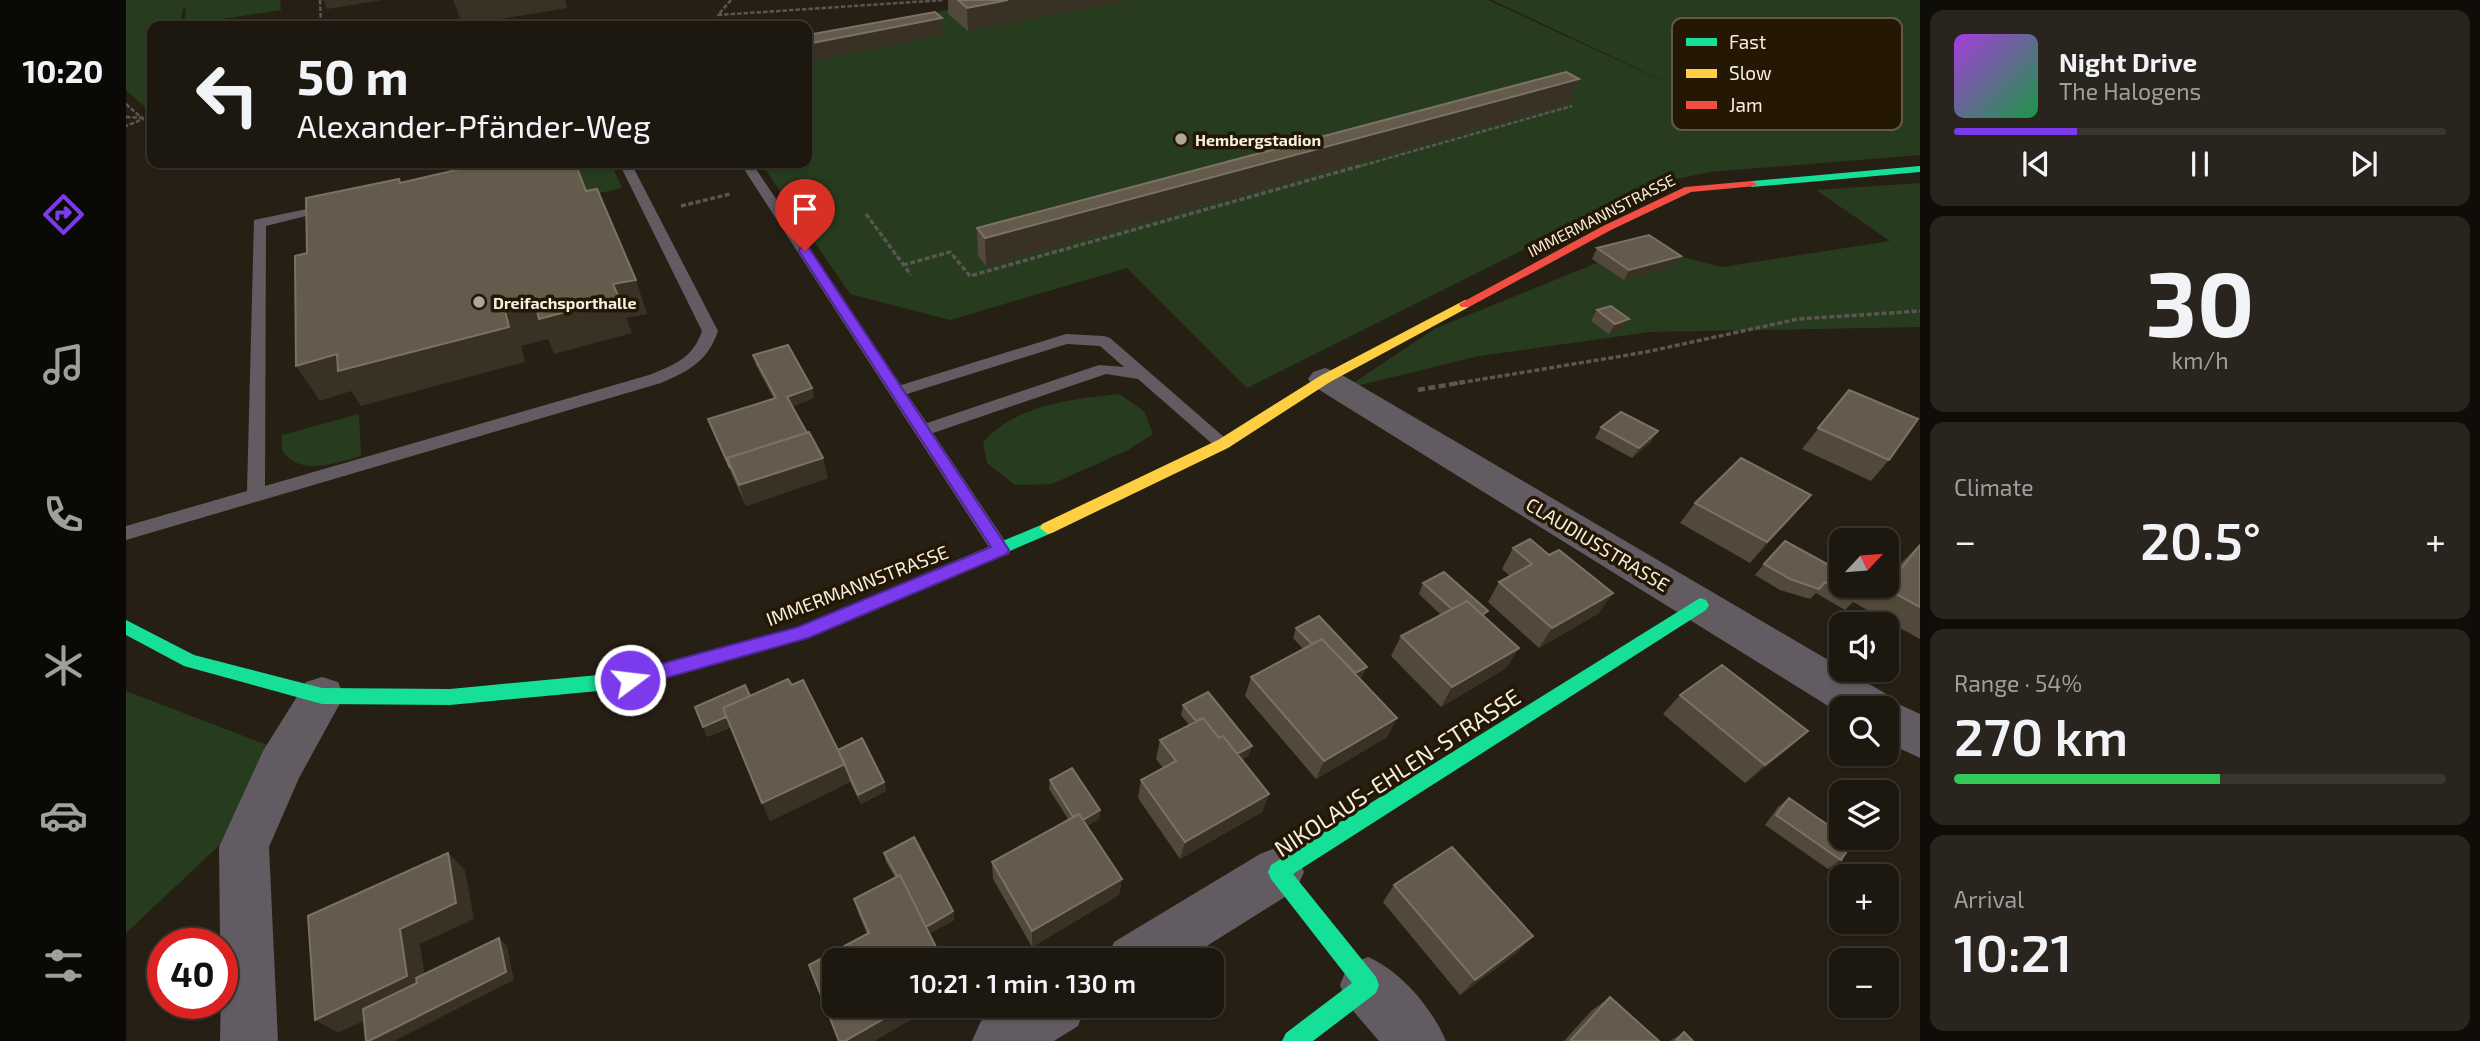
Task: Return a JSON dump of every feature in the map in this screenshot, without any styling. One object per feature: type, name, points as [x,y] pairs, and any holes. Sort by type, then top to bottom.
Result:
[{"type":"street","name":"IMMERMANNSTRASSE","points":[[126,627],[190,661],[323,696],[450,697],[630,680],[802,633],[1001,550],[1223,444],[1325,379],[1608,228],[1689,189],[1920,169]]},
{"type":"street","name":"CLAUDIUSSTRASSE","points":[[1325,379],[1850,696]]},
{"type":"street","name":"NIKOLAUS-EHLEN-STRASSE","points":[[1368,985],[1278,872],[1700,605]]},
{"type":"street","points":[[249,1041],[244,847],[280,766],[323,696]]},
{"type":"street","points":[[1899,726],[1920,738]]},
{"type":"street","points":[[1154,948],[1278,872]]},
{"type":"street","points":[[1294,1041],[1368,985],[1417,1041]]},
{"type":"street","points":[[1001,1041],[1038,1018]]},
{"type":"lane","points":[[126,533],[655,379],[685,367],[704,351],[710,331],[628,168]]},
{"type":"lane","points":[[749,168],[925,430],[1001,550]]},
{"type":"lane","points":[[256,494],[259,223],[353,204]]},
{"type":"lane","points":[[899,391],[1066,339],[1104,341],[1223,444]]},
{"type":"lane","points":[[925,430],[1105,369],[1144,375]]},
{"type":"path","points":[[320,0],[321,21]]},
{"type":"path","points":[[731,0],[718,15],[944,0]]},
{"type":"path","points":[[126,104],[143,119]]},
{"type":"path","points":[[904,265],[950,252],[970,276],[1572,106]]},
{"type":"path","points":[[126,117],[147,119]]},
{"type":"path","points":[[126,126],[143,119]]},
{"type":"path","points":[[445,168],[447,185]]},
{"type":"path","points":[[651,213],[762,187]]},
{"type":"path","points":[[866,214],[911,275]]},
{"type":"path","points":[[1415,390],[1633,354],[1798,319],[1920,310]]},
{"type":"green space","points":[[126,0],[280,0],[281,10],[210,21],[184,21],[186,8],[183,9],[181,21],[147,21],[147,108],[126,90]]},
{"type":"green space","name":"Hembergstadion","points":[[1002,0],[1488,0],[1672,85],[1672,130],[1902,130],[1902,18],[1672,18],[1672,85],[1492,0],[1920,0],[1920,155],[1710,172],[1657,183],[1247,388],[1127,268],[950,320],[850,294],[764,168],[812,168],[812,35]]},
{"type":"green space","points":[[576,168],[613,168],[622,188],[586,196]]},
{"type":"green space","points":[[1920,183],[1920,327],[1650,332],[1479,356],[1344,389],[1436,328],[1639,246],[1722,267],[1890,241],[1816,190]]},
{"type":"green space","points":[[1119,394],[1144,411],[1153,434],[1128,450],[1052,484],[1015,485],[987,463],[983,442],[1012,420],[1046,406]]},
{"type":"green space","points":[[359,414],[361,456],[307,466],[289,458],[282,450],[282,435]]},
{"type":"green space","points":[[126,691],[309,761],[126,933]]},
{"type":"building","points":[[958,0],[1008,0],[967,8]]},
{"type":"building","points":[[935,12],[942,18],[812,43],[812,34]]},
{"type":"building","points":[[1566,72],[1579,79],[985,238],[977,228]]},
{"type":"building","name":"Dreifachsporthalle","points":[[464,168],[577,168],[586,191],[597,189],[636,280],[613,284],[619,298],[539,319],[535,303],[505,311],[509,327],[338,371],[337,354],[296,366],[295,256],[307,253],[306,198],[399,179],[400,183]]},
{"type":"building","points":[[1649,235],[1681,256],[1629,270],[1597,248]]},
{"type":"building","points":[[1611,306],[1629,319],[1615,324],[1597,310]]},
{"type":"building","points":[[788,345],[812,388],[787,397],[807,433],[727,458],[730,468],[708,419],[776,398],[753,355]]},
{"type":"building","points":[[1849,390],[1918,419],[1889,460],[1818,428]]},
{"type":"building","points":[[1621,412],[1658,431],[1639,448],[1601,427]]},
{"type":"building","points":[[809,432],[823,458],[739,485],[727,458]]},
{"type":"building","points":[[1741,458],[1811,495],[1767,542],[1695,503]]},
{"type":"building","points":[[1530,539],[1549,555],[1559,550],[1613,593],[1552,628],[1499,582],[1532,564],[1513,548]]},
{"type":"building","points":[[1785,541],[1829,565],[1829,584],[1825,582],[1819,589],[1790,579],[1764,564]]},
{"type":"building","points":[[1920,545],[1920,607],[1899,596],[1899,571]]},
{"type":"building","points":[[1444,572],[1488,611],[1482,615],[1467,601],[1452,609],[1423,583]]},
{"type":"building","points":[[1467,601],[1519,648],[1452,687],[1401,636]]},
{"type":"building","points":[[1319,616],[1367,667],[1355,673],[1322,639],[1312,644],[1296,628]]},
{"type":"building","points":[[1322,639],[1397,718],[1324,761],[1251,677]]},
{"type":"building","points":[[1722,665],[1808,731],[1765,765],[1680,695]]},
{"type":"building","points":[[788,679],[792,685],[803,680],[845,764],[762,803],[723,708]]},
{"type":"building","points":[[745,685],[750,696],[723,708],[726,717],[703,727],[695,707]]},
{"type":"building","points":[[1208,692],[1252,746],[1237,754],[1223,736],[1219,738],[1203,718],[1196,721],[1183,705]]},
{"type":"building","points":[[1203,718],[1219,738],[1223,736],[1269,794],[1185,842],[1141,780],[1176,761],[1160,740]]},
{"type":"building","points":[[862,738],[884,782],[858,795],[838,750]]},
{"type":"building","points":[[1072,768],[1100,810],[1083,820],[1079,814],[1073,817],[1050,780]]},
{"type":"building","points":[[1789,798],[1829,826],[1829,850],[1848,850],[1841,860],[1776,815]]},
{"type":"building","points":[[1079,814],[1122,879],[1032,931],[992,862]]},
{"type":"building","points":[[914,837],[953,911],[926,927],[900,875],[897,876],[884,853]]},
{"type":"building","points":[[1452,847],[1533,936],[1475,980],[1394,885]]},
{"type":"building","points":[[448,853],[456,903],[400,929],[407,976],[315,1020],[308,916]]},
{"type":"building","points":[[900,875],[936,948],[841,948],[869,933],[854,899]]},
{"type":"building","points":[[499,938],[506,972],[366,1041],[363,1009],[417,983],[416,978]]},
{"type":"building","points":[[822,958],[822,998],[809,965]]},
{"type":"building","points":[[1610,997],[1659,1041],[1570,1041]]},
{"type":"building","points":[[830,1018],[885,1018],[845,1041],[839,1041]]},
{"type":"building","points":[[1684,1032],[1693,1041],[1676,1041]]},
{"type":"traffic: fast","points":[[1752,184],[1920,169]]},
{"type":"traffic: fast","points":[[126,627],[190,661],[322,696],[450,697],[630,680],[802,633],[1048,528]]},
{"type":"traffic: fast","points":[[1294,1041],[1368,985],[1278,872],[1700,605]]},
{"type":"traffic: slow","points":[[1048,528],[1223,444],[1325,379],[1465,304]]},
{"type":"traffic: jam","points":[[1465,304],[1607,228],[1689,189],[1752,184]]},
{"type":"place","name":"Hembergstadion","points":[[1181,139]]},
{"type":"place","name":"Dreifachsporthalle","points":[[479,302]]},
{"type":"route","points":[[630,680],[802,633],[1001,550],[925,430],[805,251]]}]
